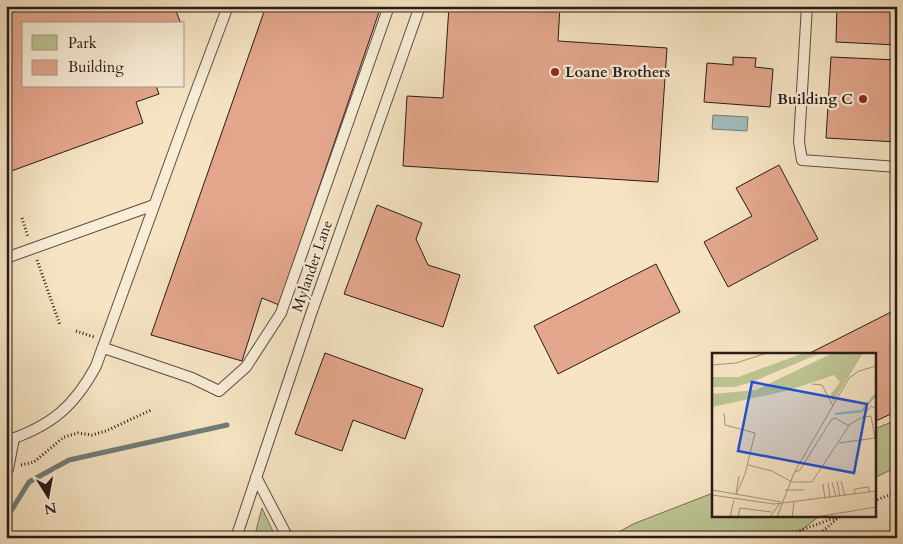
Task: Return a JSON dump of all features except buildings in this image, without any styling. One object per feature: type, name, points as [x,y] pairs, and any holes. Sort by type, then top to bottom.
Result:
[{"type":"lane","points":[[7,471],[10,439],[46,423],[67,408],[87,383],[104,348],[154,205],[228,6]]},
{"type":"lane","points":[[104,348],[192,378],[219,391],[246,367],[281,314],[388,6]]},
{"type":"lane","name":"Mylander Lane","points":[[236,538],[311,314],[420,6]]},
{"type":"lane","points":[[807,6],[799,142],[802,160],[897,167]]},
{"type":"lane","points":[[6,258],[154,205]]},
{"type":"lane","points":[[256,477],[288,538]]},
{"type":"path","points":[[22,218],[31,243]]},
{"type":"path","points":[[36,257],[60,325]]},
{"type":"path","points":[[76,331],[96,338]]},
{"type":"path","points":[[7,471],[34,462],[64,437],[78,433],[92,435],[106,431],[151,410]]},
{"type":"path","points":[[876,501],[897,492]]},
{"type":"path","points":[[780,538],[838,516]]},
{"type":"path","points":[[815,538],[840,516]]},
{"type":"green space","points":[[897,420],[897,467],[876,477],[876,428]]},
{"type":"green space","points":[[712,493],[712,516],[820,516],[791,538],[608,538],[633,524]]},
{"type":"green space","points":[[262,508],[276,538],[254,538]]},
{"type":"water","points":[[713,115],[748,117],[747,131],[712,129]]},
{"type":"waterway","points":[[6,519],[29,482],[69,460],[227,425]]},
{"type":"place","name":"Loane Brothers","points":[[555,72]]},
{"type":"place","name":"Building C","points":[[863,99]]}]
